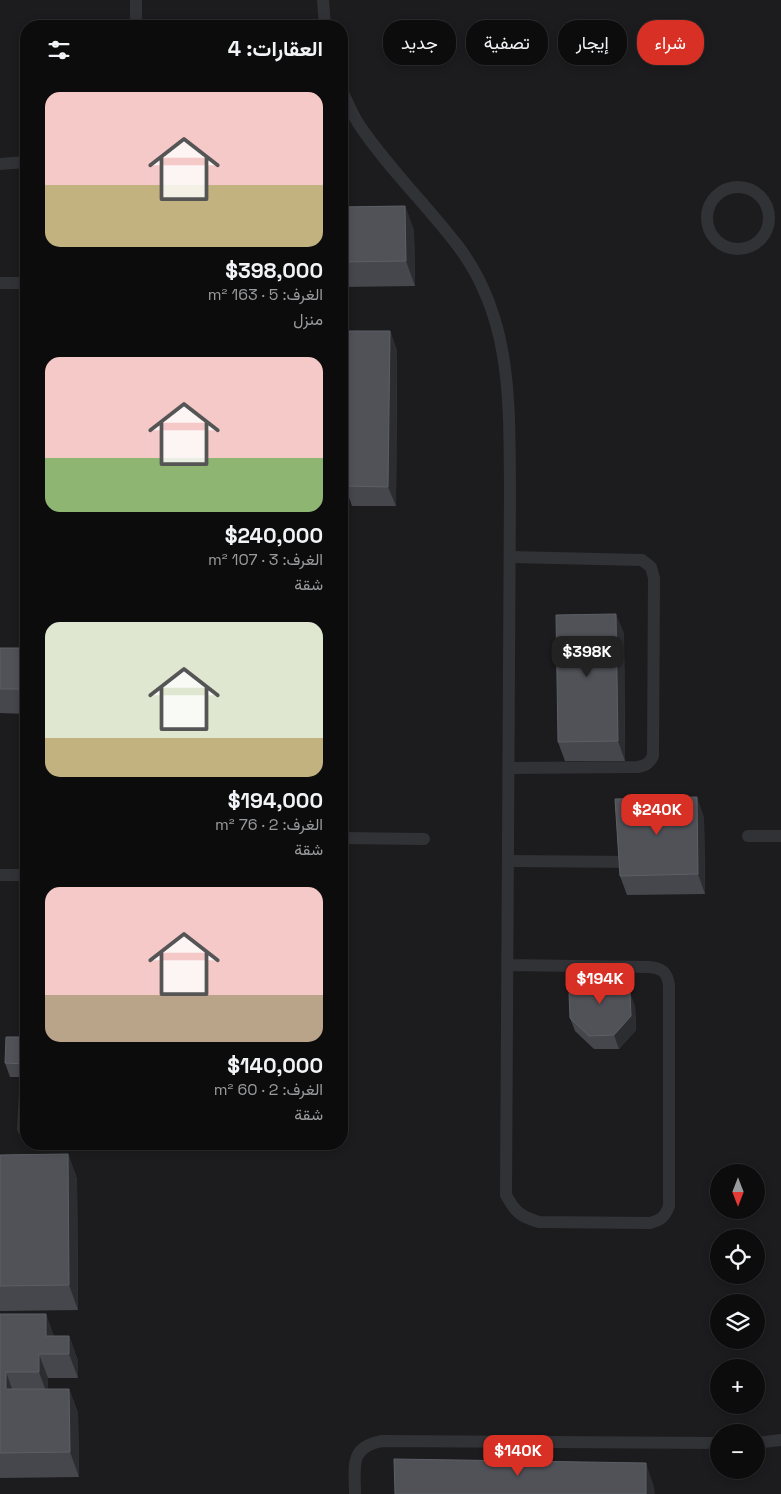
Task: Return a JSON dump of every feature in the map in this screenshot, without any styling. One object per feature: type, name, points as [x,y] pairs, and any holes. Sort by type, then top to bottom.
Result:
[{"type":"lane","points":[[136,0],[136,20]]},
{"type":"lane","points":[[323,0],[325,20]]},
{"type":"lane","points":[[348,103],[357,121],[381,155],[458,247],[479,280],[494,316],[504,353],[508,391],[510,489],[506,1196],[513,1208],[525,1218],[539,1222],[650,1223],[659,1221],[666,1215],[669,1206],[669,985],[667,975],[660,968],[649,967],[508,965]]},
{"type":"lane","points":[[0,164],[20,162]]},
{"type":"lane","points":[[741,187],[753,191],[775,210],[765,234],[757,243],[746,249],[734,250],[722,246],[713,238],[707,227],[706,214],[710,203],[718,194],[729,188],[741,187]]},
{"type":"lane","points":[[0,283],[20,283]]},
{"type":"lane","points":[[509,768],[637,767],[644,766],[650,762],[653,756],[654,588],[651,567],[642,560],[510,557]]},
{"type":"lane","points":[[748,836],[781,836]]},
{"type":"lane","points":[[348,838],[424,840]]},
{"type":"lane","points":[[508,862],[636,862]]},
{"type":"lane","points":[[0,875],[20,875]]},
{"type":"lane","points":[[765,1442],[781,1440]]},
{"type":"lane","points":[[355,1494],[355,1461],[360,1450],[370,1443],[382,1441],[710,1443]]},
{"type":"shaded area","points":[[0,0],[781,0],[781,1494],[0,1494]]},
{"type":"building","points":[[405,206],[406,261],[348,262],[348,207]]},
{"type":"building","points":[[348,331],[390,331],[388,487],[348,486]]},
{"type":"building","points":[[616,614],[618,741],[558,742],[556,615]]},
{"type":"building","points":[[0,648],[20,648],[20,689],[0,689]]},
{"type":"building","points":[[697,797],[698,874],[620,876],[615,799]]},
{"type":"building","points":[[611,975],[630,993],[631,1016],[614,1035],[589,1036],[570,1018],[569,993],[585,976]]},
{"type":"building","points":[[6,1037],[20,1037],[20,1064],[5,1063]]},
{"type":"building","points":[[68,1154],[69,1285],[0,1286],[0,1155]]},
{"type":"building","points":[[0,1314],[46,1314],[46,1336],[69,1336],[69,1354],[39,1354],[39,1372],[6,1372],[6,1389],[69,1389],[70,1452],[0,1453]]},
{"type":"building","points":[[394,1459],[646,1463],[646,1494],[395,1494]]}]
